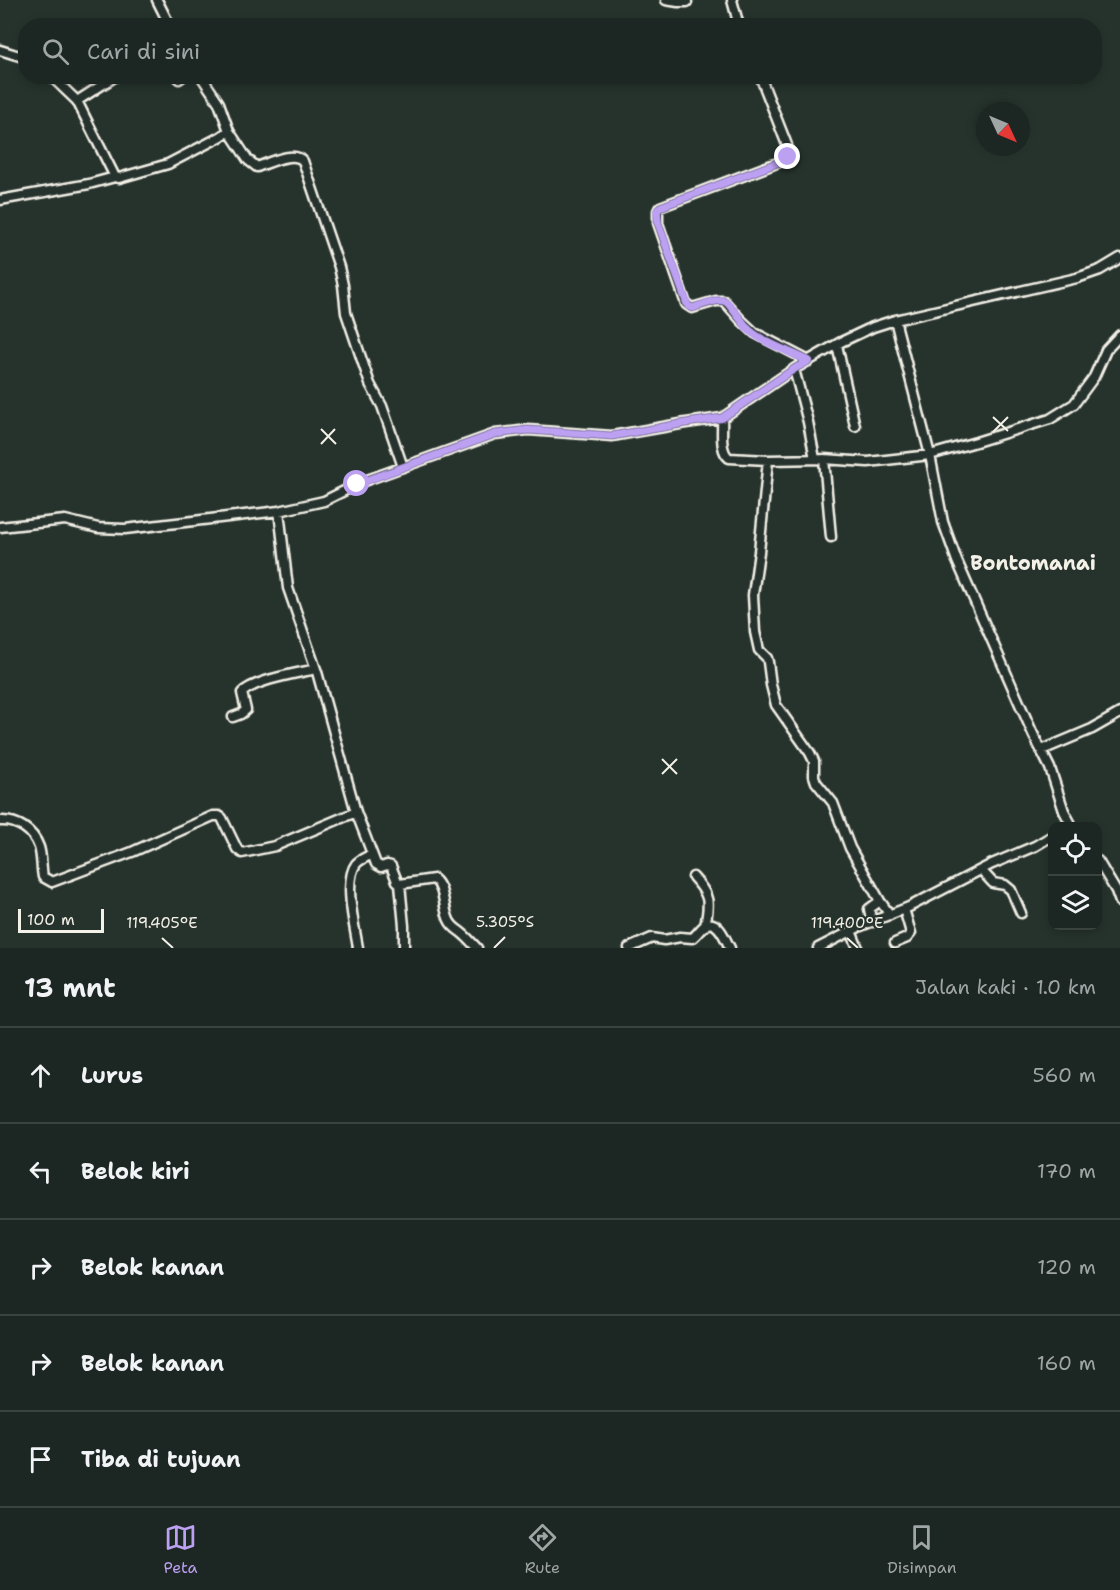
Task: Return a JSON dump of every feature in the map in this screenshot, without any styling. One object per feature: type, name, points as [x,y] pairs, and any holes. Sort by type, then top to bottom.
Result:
[{"type":"street","points":[[157,0],[166,18]]},
{"type":"street","points":[[666,0],[687,2]]},
{"type":"street","points":[[732,0],[738,18]]},
{"type":"street","points":[[0,50],[18,56]]},
{"type":"street","points":[[59,84],[76,101],[115,177]]},
{"type":"street","points":[[76,101],[103,84]]},
{"type":"street","points":[[206,84],[219,103],[229,131],[248,160],[256,166],[296,156],[303,161],[338,260],[346,313],[370,384],[382,406],[403,467]]},
{"type":"street","points":[[763,84],[788,146],[788,157],[660,207],[657,211],[658,223],[688,306],[692,308],[724,301],[754,333],[809,361]]},
{"type":"street","points":[[0,200],[124,177],[168,164],[229,131]]},
{"type":"street","points":[[0,527],[65,520],[98,528],[125,529],[279,512],[324,501],[364,481],[483,437],[503,432],[528,430],[612,436],[722,418],[794,369],[873,327],[1077,278],[1100,270],[1120,258]]},
{"type":"street","points":[[895,320],[930,455],[941,512],[957,561],[1050,768],[1068,822]]},
{"type":"street","points":[[722,418],[723,451],[729,458],[867,462],[930,455],[1057,415],[1074,404],[1085,391],[1106,350],[1120,335]]},
{"type":"street","points":[[837,345],[855,426]]},
{"type":"street","points":[[794,369],[820,459],[831,537]]},
{"type":"street","points":[[768,460],[753,595],[754,622],[759,650],[767,658],[776,705],[810,753],[814,761],[816,782],[832,803],[850,849],[890,915]]},
{"type":"street","points":[[279,512],[288,588],[316,669],[356,812],[378,866],[391,866],[400,884],[404,948]]},
{"type":"street","points":[[233,717],[246,710],[242,693],[245,690],[316,669]]},
{"type":"street","points":[[1042,750],[1101,725],[1120,713]]},
{"type":"street","points":[[0,821],[16,822],[30,833],[39,847],[43,877],[52,882],[123,856],[213,816],[222,818],[237,849],[242,853],[275,846],[356,812]]},
{"type":"street","points":[[818,948],[1048,839]]},
{"type":"street","points":[[358,948],[350,901],[352,876],[356,864],[372,854]]},
{"type":"street","points":[[1102,868],[1120,902]]},
{"type":"street","points":[[981,870],[993,883],[1005,885],[1011,890],[1021,913]]},
{"type":"street","points":[[693,877],[709,902],[705,926]]},
{"type":"street","points":[[400,884],[437,880],[448,919],[455,929],[477,948]]},
{"type":"street","points":[[873,922],[869,909],[880,901]]},
{"type":"street","points":[[895,943],[912,933],[904,909]]},
{"type":"street","points":[[629,948],[652,938],[664,940],[680,937],[692,938],[710,924],[716,926],[730,948]]},
{"type":"street","points":[[851,931],[858,948]]},
{"type":"district","name":"Bontomanai","points":[[1033,563]]},
{"type":"route","points":[[357,484],[495,434],[528,430],[612,436],[722,418],[809,361],[754,333],[724,301],[692,308],[688,306],[658,223],[657,211],[660,207],[788,157]]}]
